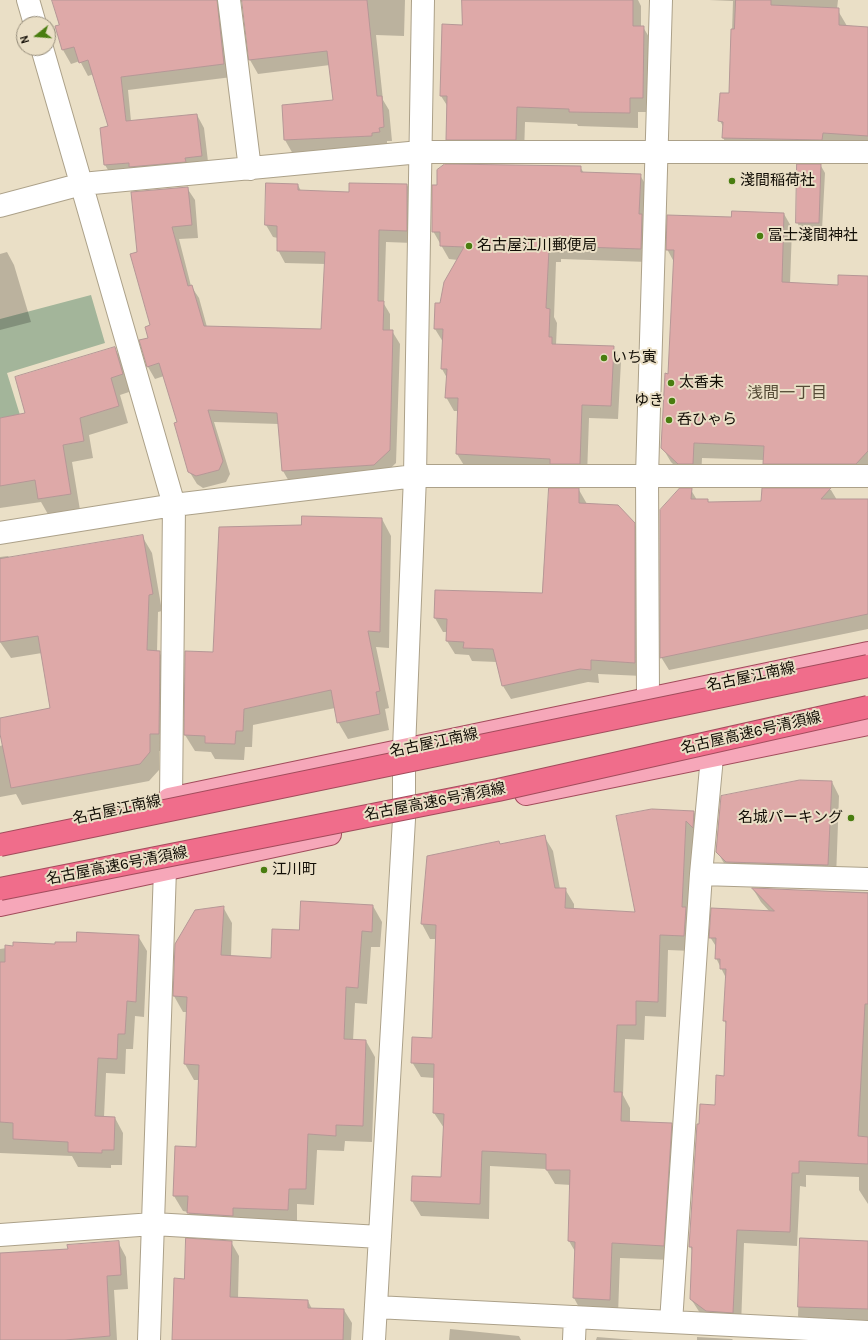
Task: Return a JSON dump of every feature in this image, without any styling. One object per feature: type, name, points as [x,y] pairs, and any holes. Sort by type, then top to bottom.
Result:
[{"type":"highway","points":[[0,845],[868,666]]},
{"type":"highway","name":"名古屋高速6号清須線","points":[[0,889],[498,790],[868,707]]},
{"type":"main road","name":"名古屋江南線","points":[[0,835],[404,749],[868,653]]},
{"type":"main road","points":[[0,905],[164,869],[868,724]]},
{"type":"street","points":[[28,0],[33,16]]},
{"type":"street","points":[[229,0],[250,168]]},
{"type":"street","points":[[374,1340],[404,819],[404,749],[415,476],[423,0]]},
{"type":"street","points":[[648,699],[647,476],[661,0]]},
{"type":"street","points":[[44,56],[174,505],[171,799]]},
{"type":"street","points":[[0,206],[82,184],[420,152],[868,152]]},
{"type":"street","points":[[0,533],[174,505],[415,476],[868,476]]},
{"type":"street","points":[[671,1322],[701,874],[712,757]]},
{"type":"street","points":[[150,1340],[164,869]]},
{"type":"street","points":[[701,874],[868,879]]},
{"type":"street","points":[[0,1235],[154,1224],[380,1237]]},
{"type":"street","points":[[376,1307],[671,1322],[777,1334],[868,1332]]},
{"type":"street","points":[[574,1340],[575,1317]]},
{"type":"green space","points":[[91,295],[105,343],[7,373],[20,415],[0,418],[0,319]]},
{"type":"building","points":[[52,0],[217,0],[224,64],[121,77],[126,121],[197,114],[202,156],[185,158],[186,162],[129,167],[129,163],[104,165],[100,128],[108,126],[88,60],[79,63],[74,47],[62,50],[56,29],[56,26],[59,25]]},
{"type":"building","points":[[242,0],[367,0],[377,96],[382,96],[384,127],[379,128],[380,132],[372,133],[372,136],[284,140],[282,105],[333,100],[327,51],[249,60]]},
{"type":"building","points":[[462,0],[633,0],[633,26],[644,26],[643,98],[630,98],[630,113],[569,112],[569,109],[517,107],[516,140],[446,140],[447,96],[440,96],[442,24],[462,25]]},
{"type":"building","points":[[736,0],[771,0],[771,5],[839,8],[839,25],[868,27],[868,136],[823,133],[822,140],[722,138],[723,122],[718,121],[720,93],[729,93],[731,29],[734,29]]},
{"type":"building","points":[[445,164],[581,166],[581,172],[641,174],[639,214],[642,214],[641,249],[554,246],[554,249],[549,249],[546,308],[550,309],[549,337],[552,337],[552,344],[614,346],[611,406],[582,405],[580,464],[550,464],[550,459],[456,454],[458,398],[445,398],[447,369],[441,369],[443,329],[434,329],[435,303],[440,303],[444,282],[464,247],[440,246],[440,232],[432,232],[432,185],[437,185],[437,170]]},
{"type":"building","points":[[797,164],[821,164],[819,223],[796,223]]},
{"type":"building","points":[[266,183],[298,184],[298,190],[349,192],[349,183],[407,184],[407,231],[379,230],[378,301],[384,301],[383,330],[393,330],[390,450],[374,465],[282,471],[277,413],[208,410],[223,461],[219,470],[196,476],[188,472],[174,423],[177,422],[159,363],[147,367],[139,340],[148,338],[145,327],[150,325],[130,254],[137,252],[131,192],[188,187],[192,225],[172,227],[188,286],[192,285],[204,326],[321,329],[325,252],[277,251],[277,226],[265,225]]},
{"type":"building","points":[[732,211],[784,213],[782,282],[838,285],[838,275],[868,276],[868,451],[856,464],[763,464],[764,446],[694,443],[693,464],[678,464],[661,448],[665,373],[668,374],[674,250],[666,250],[667,215],[731,217]]},
{"type":"building","points":[[115,347],[123,374],[111,378],[119,406],[80,418],[84,441],[63,445],[71,494],[38,499],[35,480],[0,486],[0,418],[25,413],[15,377]]},
{"type":"building","points":[[549,488],[579,488],[579,503],[618,505],[635,523],[635,663],[591,660],[591,670],[580,669],[502,686],[493,649],[463,648],[464,642],[446,641],[447,619],[434,618],[435,590],[542,593]]},
{"type":"building","points":[[680,488],[692,488],[691,499],[708,499],[708,502],[761,501],[762,488],[831,488],[821,499],[868,499],[868,614],[660,658],[660,510]]},
{"type":"building","points":[[302,516],[382,518],[380,632],[368,631],[380,691],[376,692],[380,714],[337,723],[331,690],[244,709],[243,731],[236,731],[235,744],[205,743],[205,736],[184,735],[185,651],[213,652],[219,527],[301,525]]},
{"type":"building","points":[[143,535],[153,594],[149,595],[147,650],[160,651],[159,734],[150,734],[150,752],[140,764],[11,788],[0,734],[0,718],[50,708],[38,636],[0,642],[0,559]]},
{"type":"building","points":[[800,780],[832,781],[828,865],[726,862],[716,852],[721,796]]},
{"type":"building","points":[[652,809],[694,811],[693,828],[686,821],[682,907],[686,907],[684,936],[660,935],[658,1002],[636,1001],[636,1025],[617,1025],[614,1092],[622,1092],[621,1121],[672,1123],[664,1246],[612,1243],[610,1300],[573,1298],[575,1242],[568,1241],[570,1170],[546,1170],[546,1154],[482,1151],[480,1204],[411,1201],[412,1176],[441,1177],[444,1114],[433,1113],[434,1064],[411,1063],[412,1037],[432,1038],[436,925],[421,924],[427,856],[499,841],[500,844],[545,835],[555,888],[566,888],[565,908],[635,912],[616,816]]},
{"type":"building","points":[[752,888],[868,893],[868,1004],[865,1004],[858,1136],[868,1137],[868,1164],[799,1161],[799,1173],[792,1173],[790,1232],[737,1230],[733,1313],[706,1311],[690,1299],[692,1247],[689,1247],[697,1124],[699,1124],[700,1104],[715,1105],[716,1075],[724,1076],[726,1021],[723,1021],[726,969],[720,969],[720,959],[715,959],[716,938],[709,938],[711,908],[774,911]]},
{"type":"building","points":[[301,901],[373,905],[372,932],[362,931],[358,988],[346,987],[344,1039],[366,1040],[363,1126],[336,1125],[336,1136],[308,1134],[306,1189],[289,1189],[288,1210],[233,1208],[233,1216],[187,1213],[188,1196],[173,1196],[175,1146],[196,1147],[199,1065],[184,1064],[187,997],[173,996],[175,944],[195,910],[224,906],[221,955],[271,958],[272,929],[299,930]]},
{"type":"building","points":[[77,932],[139,935],[136,1002],[127,1001],[125,1034],[118,1034],[117,1059],[98,1058],[95,1116],[115,1117],[114,1150],[102,1150],[102,1153],[68,1152],[68,1142],[13,1139],[13,1123],[0,1122],[0,962],[5,962],[5,945],[13,946],[13,942],[55,944],[55,942],[76,942]]},
{"type":"building","points":[[186,1238],[232,1241],[230,1297],[308,1300],[308,1308],[344,1309],[343,1340],[172,1340],[174,1278],[184,1279]]},
{"type":"building","points":[[800,1238],[868,1241],[868,1309],[798,1307]]},
{"type":"building","points":[[119,1241],[121,1275],[107,1276],[110,1336],[65,1340],[0,1340],[0,1253],[68,1249],[67,1245]]},
{"type":"place","name":"淺間稲荷社","points":[[732,181]]},
{"type":"place","name":"冨士淺間神社","points":[[760,236]]},
{"type":"place","name":"名古屋江川郵便局","points":[[469,246]]},
{"type":"place","name":"いち寅","points":[[604,358]]},
{"type":"place","name":"太香未","points":[[671,383]]},
{"type":"place","name":"ゆき","points":[[672,401]]},
{"type":"place","name":"呑ひゃら","points":[[669,420]]},
{"type":"place","name":"名城パーキング","points":[[851,818]]},
{"type":"place","name":"江川町","points":[[264,870]]},
{"type":"district","name":"浅間一丁目","points":[[787,393]]}]
